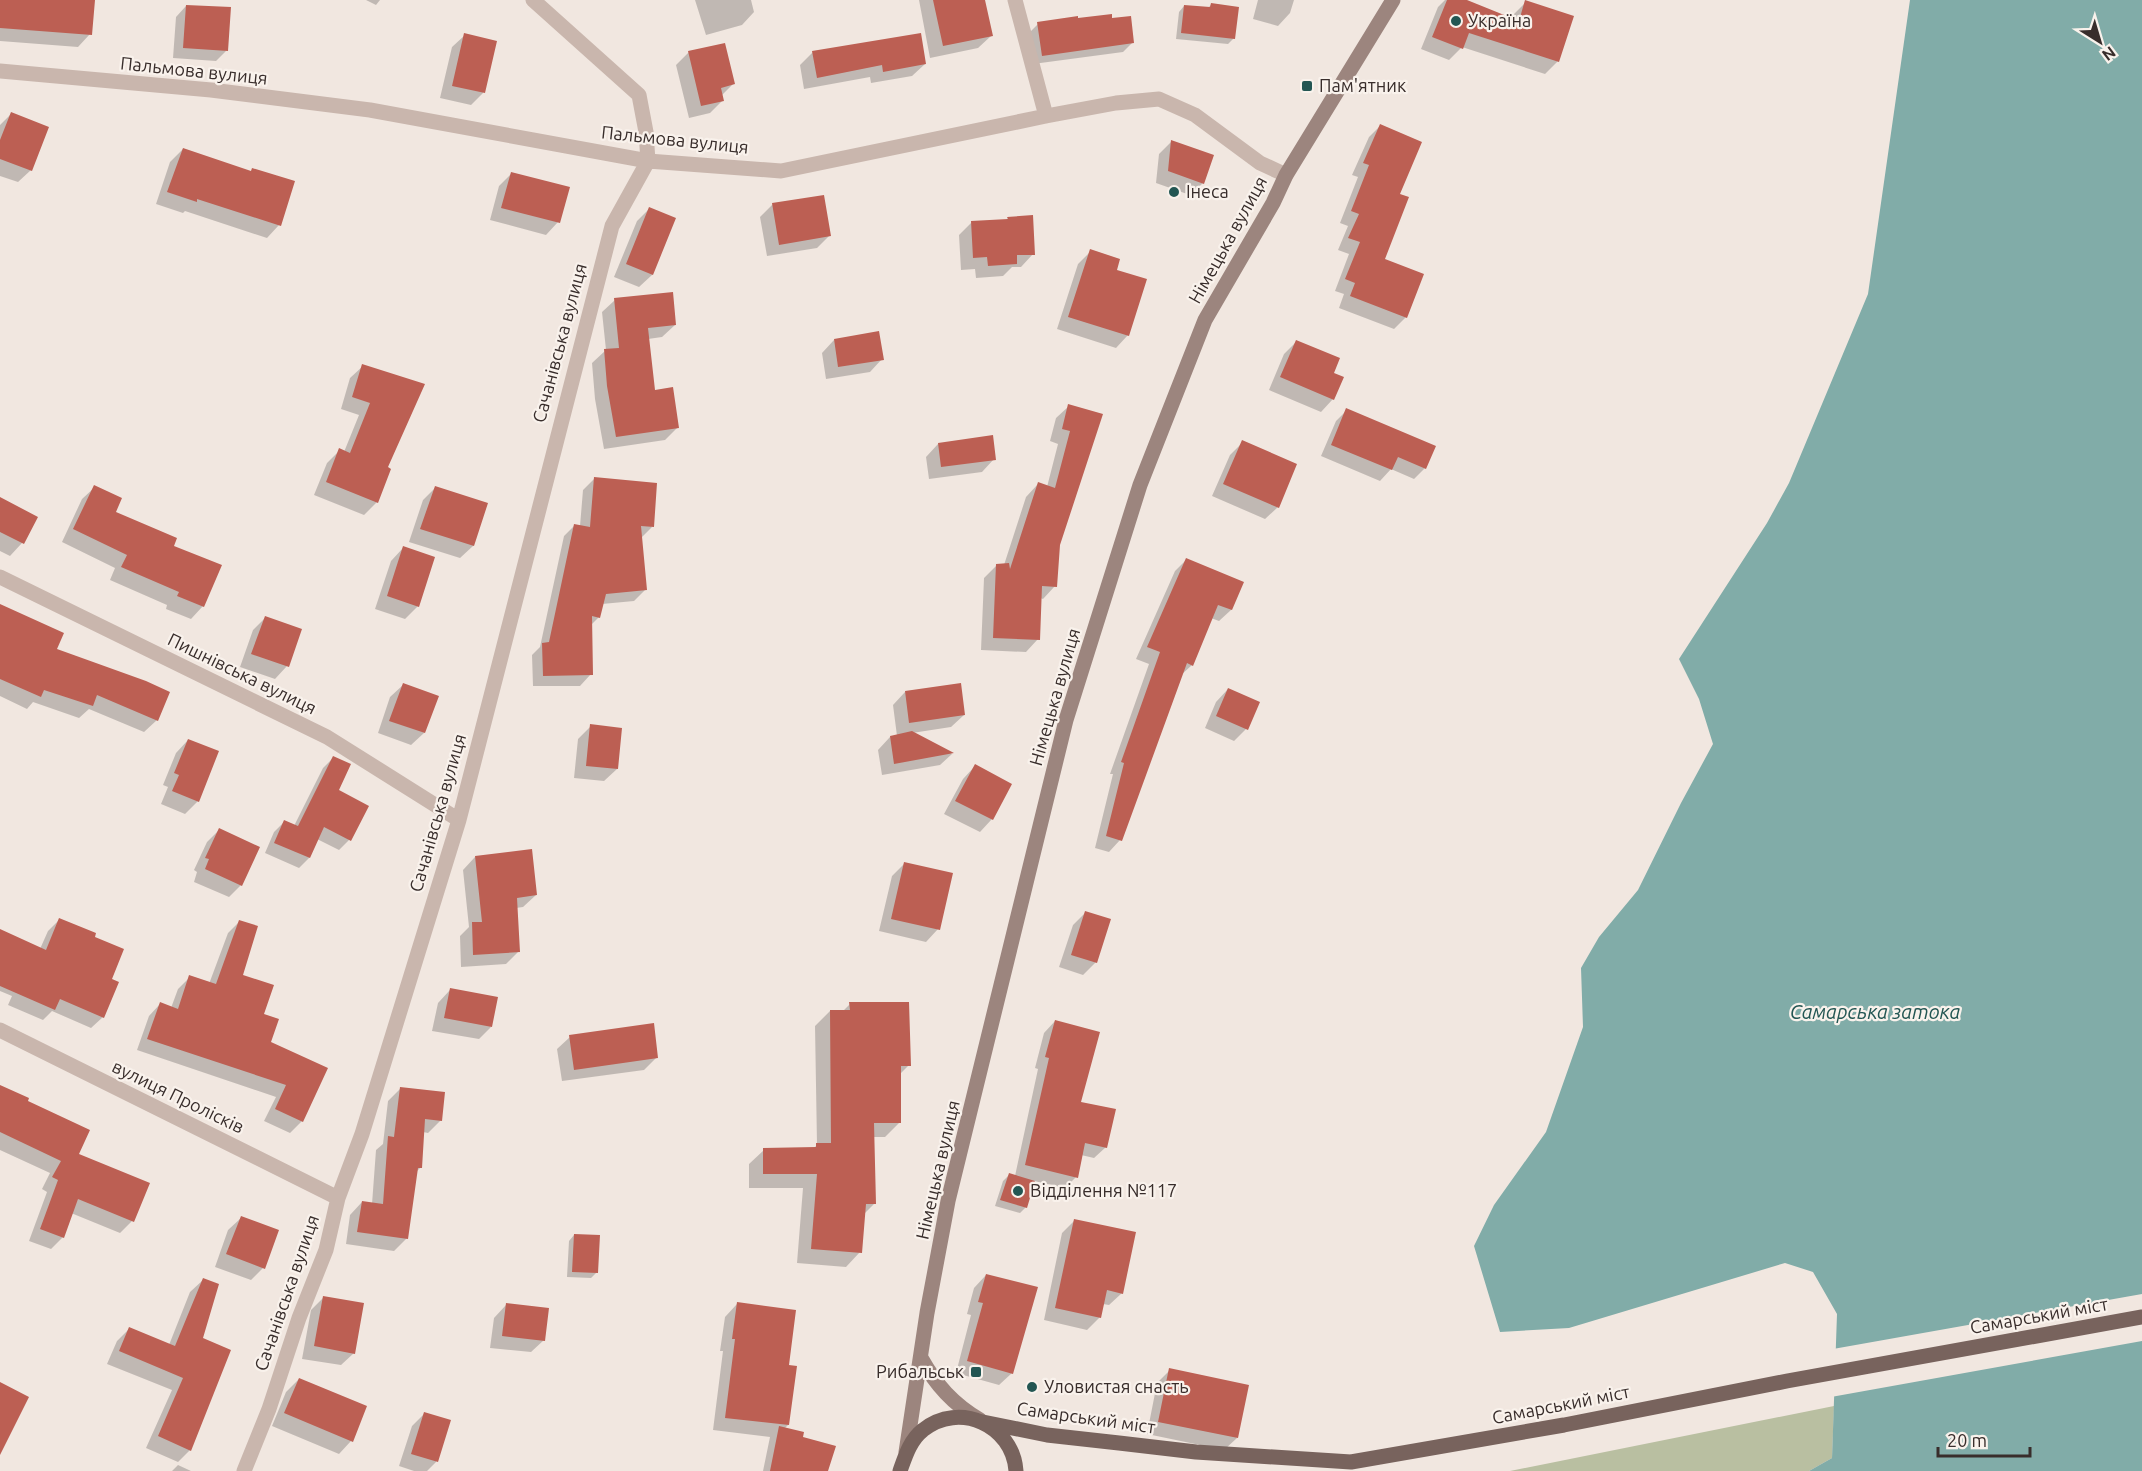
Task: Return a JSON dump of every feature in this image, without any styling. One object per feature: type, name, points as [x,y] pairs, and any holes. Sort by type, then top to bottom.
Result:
[{"type":"main road","name":"Німецька вулиця","points":[[903,1467],[927,1313],[948,1201],[1066,720],[1140,484],[1205,320],[1273,203],[1286,175],[1393,0]]},
{"type":"main road","name":"Самарський міст","points":[[903,1467],[911,1444],[921,1431],[935,1422],[951,1417],[967,1417],[1047,1435],[1196,1452],[1351,1462],[1564,1425],[1787,1381],[2142,1317]]},
{"type":"main road","points":[[921,1358],[933,1379],[947,1396],[964,1411],[998,1431],[1009,1445],[1016,1461],[1016,1471]]},
{"type":"main road","points":[[1314,1471],[1351,1462]]},
{"type":"street","points":[[533,0],[639,95],[646,132],[648,161]]},
{"type":"street","points":[[1016,0],[1046,116]]},
{"type":"street","name":"Пальмова вулиця","points":[[0,71],[212,90],[370,110],[648,161],[781,171],[1046,116],[1116,103],[1159,99],[1195,115],[1260,163],[1286,175]]},
{"type":"street","name":"Сачанівська вулиця","points":[[244,1471],[269,1409],[299,1318],[326,1250],[338,1198],[362,1134],[459,820],[612,226],[648,161]]},
{"type":"street","name":"Пишнівська вулиця","points":[[0,577],[327,737],[459,820]]},
{"type":"street","name":"вулиця Пролісків","points":[[0,1030],[338,1198]]},
{"type":"green space","points":[[1834,1406],[1832,1458],[1809,1471],[1510,1471]]},
{"type":"water","name":"Самарська затока","points":[[1910,0],[2142,0],[2142,1471],[1809,1471],[1832,1458],[1837,1314],[1813,1272],[1785,1263],[1569,1328],[1500,1332],[1474,1246],[1494,1205],[1546,1132],[1583,1027],[1581,968],[1599,937],[1638,890],[1713,744],[1699,699],[1679,659],[1767,523],[1789,483],[1868,294]]},
{"type":"pier","points":[[2142,1294],[2142,1341],[1831,1397],[1833,1349]]},
{"type":"building","points":[[0,0],[95,0],[92,35],[0,28]]},
{"type":"building","points":[[933,0],[985,0],[993,36],[943,46]]},
{"type":"building","points":[[1447,0],[1467,0],[1519,21],[1525,0],[1574,16],[1559,62],[1469,33],[1463,49],[1432,37]]},
{"type":"building","points":[[1211,3],[1239,7],[1235,39],[1181,33],[1184,5],[1210,7]]},
{"type":"building","points":[[186,5],[231,7],[228,51],[183,48]]},
{"type":"building","points":[[1112,14],[1112,18],[1131,16],[1134,43],[1042,56],[1037,22]]},
{"type":"building","points":[[464,33],[497,41],[485,93],[452,86]]},
{"type":"building","points":[[921,33],[926,64],[883,72],[882,65],[817,78],[812,51]]},
{"type":"building","points":[[725,43],[735,84],[721,88],[724,101],[701,106],[688,51]]},
{"type":"building","points":[[11,112],[49,127],[32,171],[0,159],[0,140]]},
{"type":"building","points":[[1380,124],[1422,142],[1400,194],[1409,197],[1385,259],[1424,274],[1407,318],[1350,296],[1355,283],[1345,279],[1360,242],[1348,238],[1359,214],[1351,211],[1369,165],[1363,163]]},
{"type":"building","points":[[1171,140],[1214,155],[1204,184],[1168,171]]},
{"type":"building","points":[[183,148],[251,171],[252,168],[295,181],[281,226],[197,199],[197,202],[167,192]]},
{"type":"building","points":[[511,172],[570,187],[560,223],[501,208]]},
{"type":"building","points":[[824,195],[831,236],[779,245],[772,203]]},
{"type":"building","points":[[649,207],[676,218],[653,275],[626,264]]},
{"type":"building","points":[[1033,215],[1035,255],[1017,255],[1017,264],[988,266],[987,257],[973,258],[971,221]]},
{"type":"building","points":[[1090,249],[1120,259],[1117,270],[1147,279],[1129,336],[1068,317]]},
{"type":"building","points":[[673,292],[676,325],[648,328],[655,390],[673,387],[679,428],[616,437],[607,386],[604,349],[619,348],[614,298]]},
{"type":"building","points":[[879,331],[884,360],[838,367],[834,339]]},
{"type":"building","points":[[1296,340],[1340,358],[1334,373],[1344,377],[1334,400],[1280,377]]},
{"type":"building","points":[[362,364],[425,384],[388,467],[391,469],[378,503],[326,482],[339,448],[350,453],[370,403],[352,397]]},
{"type":"building","points":[[1068,404],[1103,414],[1060,545],[1057,587],[1042,586],[1040,640],[993,638],[996,564],[1009,563],[1010,569],[1038,482],[1055,488],[1070,431],[1062,429]]},
{"type":"building","points":[[1346,408],[1436,446],[1426,469],[1398,457],[1392,470],[1331,445]]},
{"type":"building","points":[[993,435],[996,460],[941,467],[938,443]]},
{"type":"building","points":[[1242,440],[1297,464],[1279,508],[1223,484]]},
{"type":"building","points":[[594,477],[657,483],[654,527],[641,526],[647,590],[606,594],[600,618],[592,616],[593,675],[543,676],[542,643],[549,642],[574,524],[590,527]]},
{"type":"building","points":[[94,485],[122,498],[116,512],[177,538],[174,546],[222,565],[204,607],[177,596],[179,592],[121,567],[127,555],[73,529]]},
{"type":"building","points":[[435,486],[488,503],[474,546],[420,529]]},
{"type":"building","points":[[0,497],[38,517],[24,544],[0,532]]},
{"type":"building","points":[[403,546],[435,557],[419,607],[387,596]]},
{"type":"building","points":[[1186,558],[1244,582],[1232,610],[1218,605],[1193,666],[1187,663],[1122,841],[1106,836],[1124,763],[1121,762],[1160,652],[1147,647]]},
{"type":"building","points":[[0,604],[64,633],[57,649],[170,692],[158,721],[97,695],[93,706],[44,690],[41,697],[0,679]]},
{"type":"building","points":[[265,616],[302,629],[289,667],[251,654]]},
{"type":"building","points":[[403,683],[439,696],[425,733],[389,721]]},
{"type":"building","points":[[961,683],[965,715],[909,723],[905,691]]},
{"type":"building","points":[[1228,688],[1260,702],[1248,730],[1216,716]]},
{"type":"building","points":[[590,724],[622,728],[618,769],[586,766]]},
{"type":"building","points":[[912,731],[954,753],[894,764],[890,736]]},
{"type":"building","points":[[188,739],[219,751],[199,802],[172,791],[179,775],[174,773]]},
{"type":"building","points":[[333,756],[351,764],[339,790],[369,806],[351,841],[324,827],[310,858],[274,843],[284,820],[298,826]]},
{"type":"building","points":[[975,764],[1012,784],[993,820],[955,801]]},
{"type":"building","points":[[219,828],[260,847],[242,886],[205,869],[209,859],[205,858]]},
{"type":"building","points":[[532,849],[537,895],[517,898],[520,952],[473,955],[472,922],[482,922],[475,856]]},
{"type":"building","points":[[904,862],[953,873],[940,930],[891,919]]},
{"type":"building","points":[[1085,911],[1111,919],[1097,963],[1071,955]]},
{"type":"building","points":[[59,918],[96,933],[95,937],[124,949],[112,979],[119,982],[104,1018],[60,999],[55,1010],[0,986],[0,929],[46,950]]},
{"type":"building","points":[[239,920],[258,926],[243,975],[274,985],[264,1014],[279,1019],[271,1042],[328,1068],[303,1122],[275,1109],[286,1085],[147,1039],[160,1002],[178,1009],[189,975],[216,984]]},
{"type":"building","points":[[450,988],[498,997],[492,1027],[444,1018]]},
{"type":"building","points":[[849,1002],[909,1002],[911,1066],[901,1066],[901,1123],[874,1123],[876,1204],[866,1204],[862,1253],[811,1249],[817,1174],[763,1174],[763,1148],[816,1147],[816,1143],[831,1143],[830,1010],[850,1010]]},
{"type":"building","points":[[1055,1020],[1100,1032],[1081,1102],[1116,1109],[1107,1148],[1085,1143],[1078,1178],[1025,1165],[1049,1058],[1045,1057]]},
{"type":"building","points":[[654,1023],[658,1058],[574,1070],[569,1035]]},
{"type":"building","points":[[0,1085],[90,1130],[79,1154],[150,1183],[134,1222],[78,1199],[64,1238],[40,1229],[58,1180],[52,1177],[61,1161],[0,1132]]},
{"type":"building","points":[[400,1087],[445,1092],[442,1121],[425,1119],[422,1168],[418,1168],[408,1239],[357,1232],[362,1201],[383,1204],[388,1136],[394,1137]]},
{"type":"building","name":"Відділення №117","points":[[1009,1173],[1035,1181],[1027,1208],[1000,1200]]},
{"type":"building","points":[[241,1216],[279,1230],[265,1269],[226,1254]]},
{"type":"building","points":[[1074,1219],[1136,1232],[1123,1294],[1107,1290],[1101,1318],[1055,1308]]},
{"type":"building","points":[[574,1234],[600,1235],[598,1273],[572,1272]]},
{"type":"building","points":[[986,1274],[1038,1287],[1013,1374],[967,1361],[983,1303],[978,1302]]},
{"type":"building","points":[[203,1278],[219,1284],[203,1338],[231,1350],[191,1451],[158,1436],[183,1378],[119,1351],[129,1327],[175,1346]]},
{"type":"building","points":[[323,1296],[364,1303],[355,1354],[314,1346]]},
{"type":"building","points":[[737,1302],[796,1310],[789,1365],[797,1366],[789,1425],[725,1418],[735,1339],[732,1339]]},
{"type":"building","points":[[506,1303],[549,1308],[545,1341],[502,1336]]},
{"type":"building","points":[[1169,1368],[1249,1385],[1238,1438],[1158,1422]]},
{"type":"building","points":[[299,1378],[367,1406],[353,1442],[284,1413]]},
{"type":"building","points":[[0,1382],[29,1397],[0,1455]]},
{"type":"building","points":[[424,1412],[451,1420],[438,1462],[411,1454]]},
{"type":"building","points":[[779,1426],[804,1432],[803,1437],[836,1446],[828,1471],[770,1471]]},
{"type":"place","name":"Україна","points":[[1456,21]]},
{"type":"place","name":"Пам'ятник","points":[[1307,86]]},
{"type":"place","name":"Інеса","points":[[1174,192]]},
{"type":"place","name":"Відділення №117","points":[[1018,1191]]},
{"type":"place","name":"Рибальськ","points":[[976,1372]]},
{"type":"place","name":"Уловистая снасть","points":[[1032,1387]]}]
